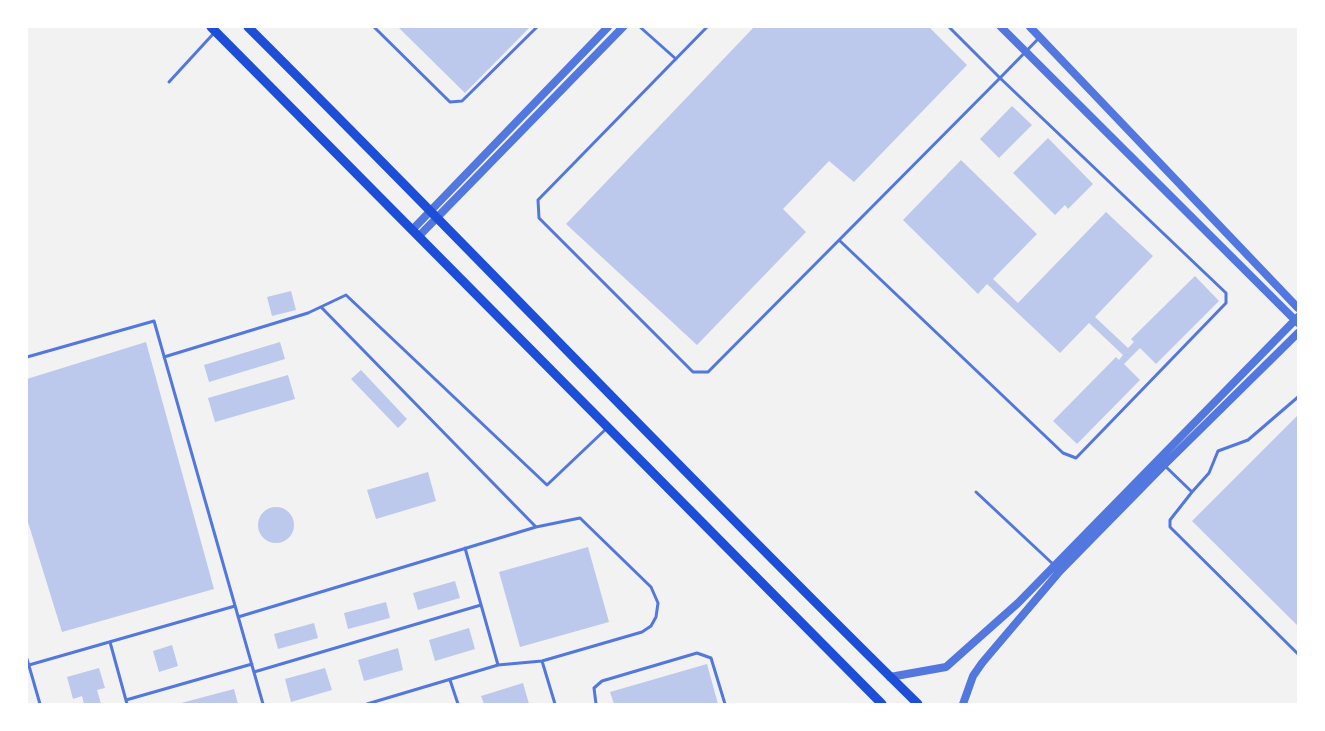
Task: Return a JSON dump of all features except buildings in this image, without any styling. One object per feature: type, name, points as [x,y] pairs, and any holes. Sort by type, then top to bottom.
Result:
[{"type":"main road","points":[[248,27],[815,603],[918,704]]},
{"type":"main road","points":[[213,29],[882,704]]},
{"type":"street","points":[[416,232],[623,27]]},
{"type":"street","points":[[963,704],[973,676],[981,663],[1057,568],[1297,320],[1001,27]]},
{"type":"street","points":[[1030,27],[1298,308]]},
{"type":"street","points":[[434,214],[606,28]]},
{"type":"street","points":[[890,677],[946,668],[1057,568],[1298,333]]},
{"type":"lane","points":[[374,27],[450,102],[462,101],[537,27]]},
{"type":"lane","points":[[640,27],[675,59]]},
{"type":"lane","points":[[707,27],[538,200],[538,218],[693,372],[708,372],[1040,37]]},
{"type":"lane","points":[[839,240],[1063,453],[1076,458],[1226,303],[1226,293],[949,27]]},
{"type":"lane","points":[[169,82],[213,29]]},
{"type":"lane","points":[[164,357],[308,313],[346,295],[547,485],[608,427]]},
{"type":"lane","points":[[321,307],[536,527]]},
{"type":"lane","points":[[27,357],[154,321],[263,704]]},
{"type":"lane","points":[[1298,397],[1248,440],[1218,451],[1209,473],[1170,520],[1170,527],[1298,654]]},
{"type":"lane","points":[[1164,465],[1192,492]]},
{"type":"lane","points":[[976,492],[1057,568]]},
{"type":"lane","points":[[238,617],[536,527],[580,518],[651,587],[658,603],[655,620],[642,632],[542,661],[498,665],[367,704]]},
{"type":"lane","points":[[465,548],[498,665]]},
{"type":"lane","points":[[254,672],[481,605]]},
{"type":"lane","points":[[29,665],[235,606]]},
{"type":"lane","points":[[110,642],[126,702],[252,664]]},
{"type":"lane","points":[[596,704],[594,688],[602,681],[697,652],[711,658],[725,704]]},
{"type":"lane","points":[[27,659],[40,704]]},
{"type":"lane","points":[[542,661],[555,704]]},
{"type":"lane","points":[[450,679],[458,704]]}]
